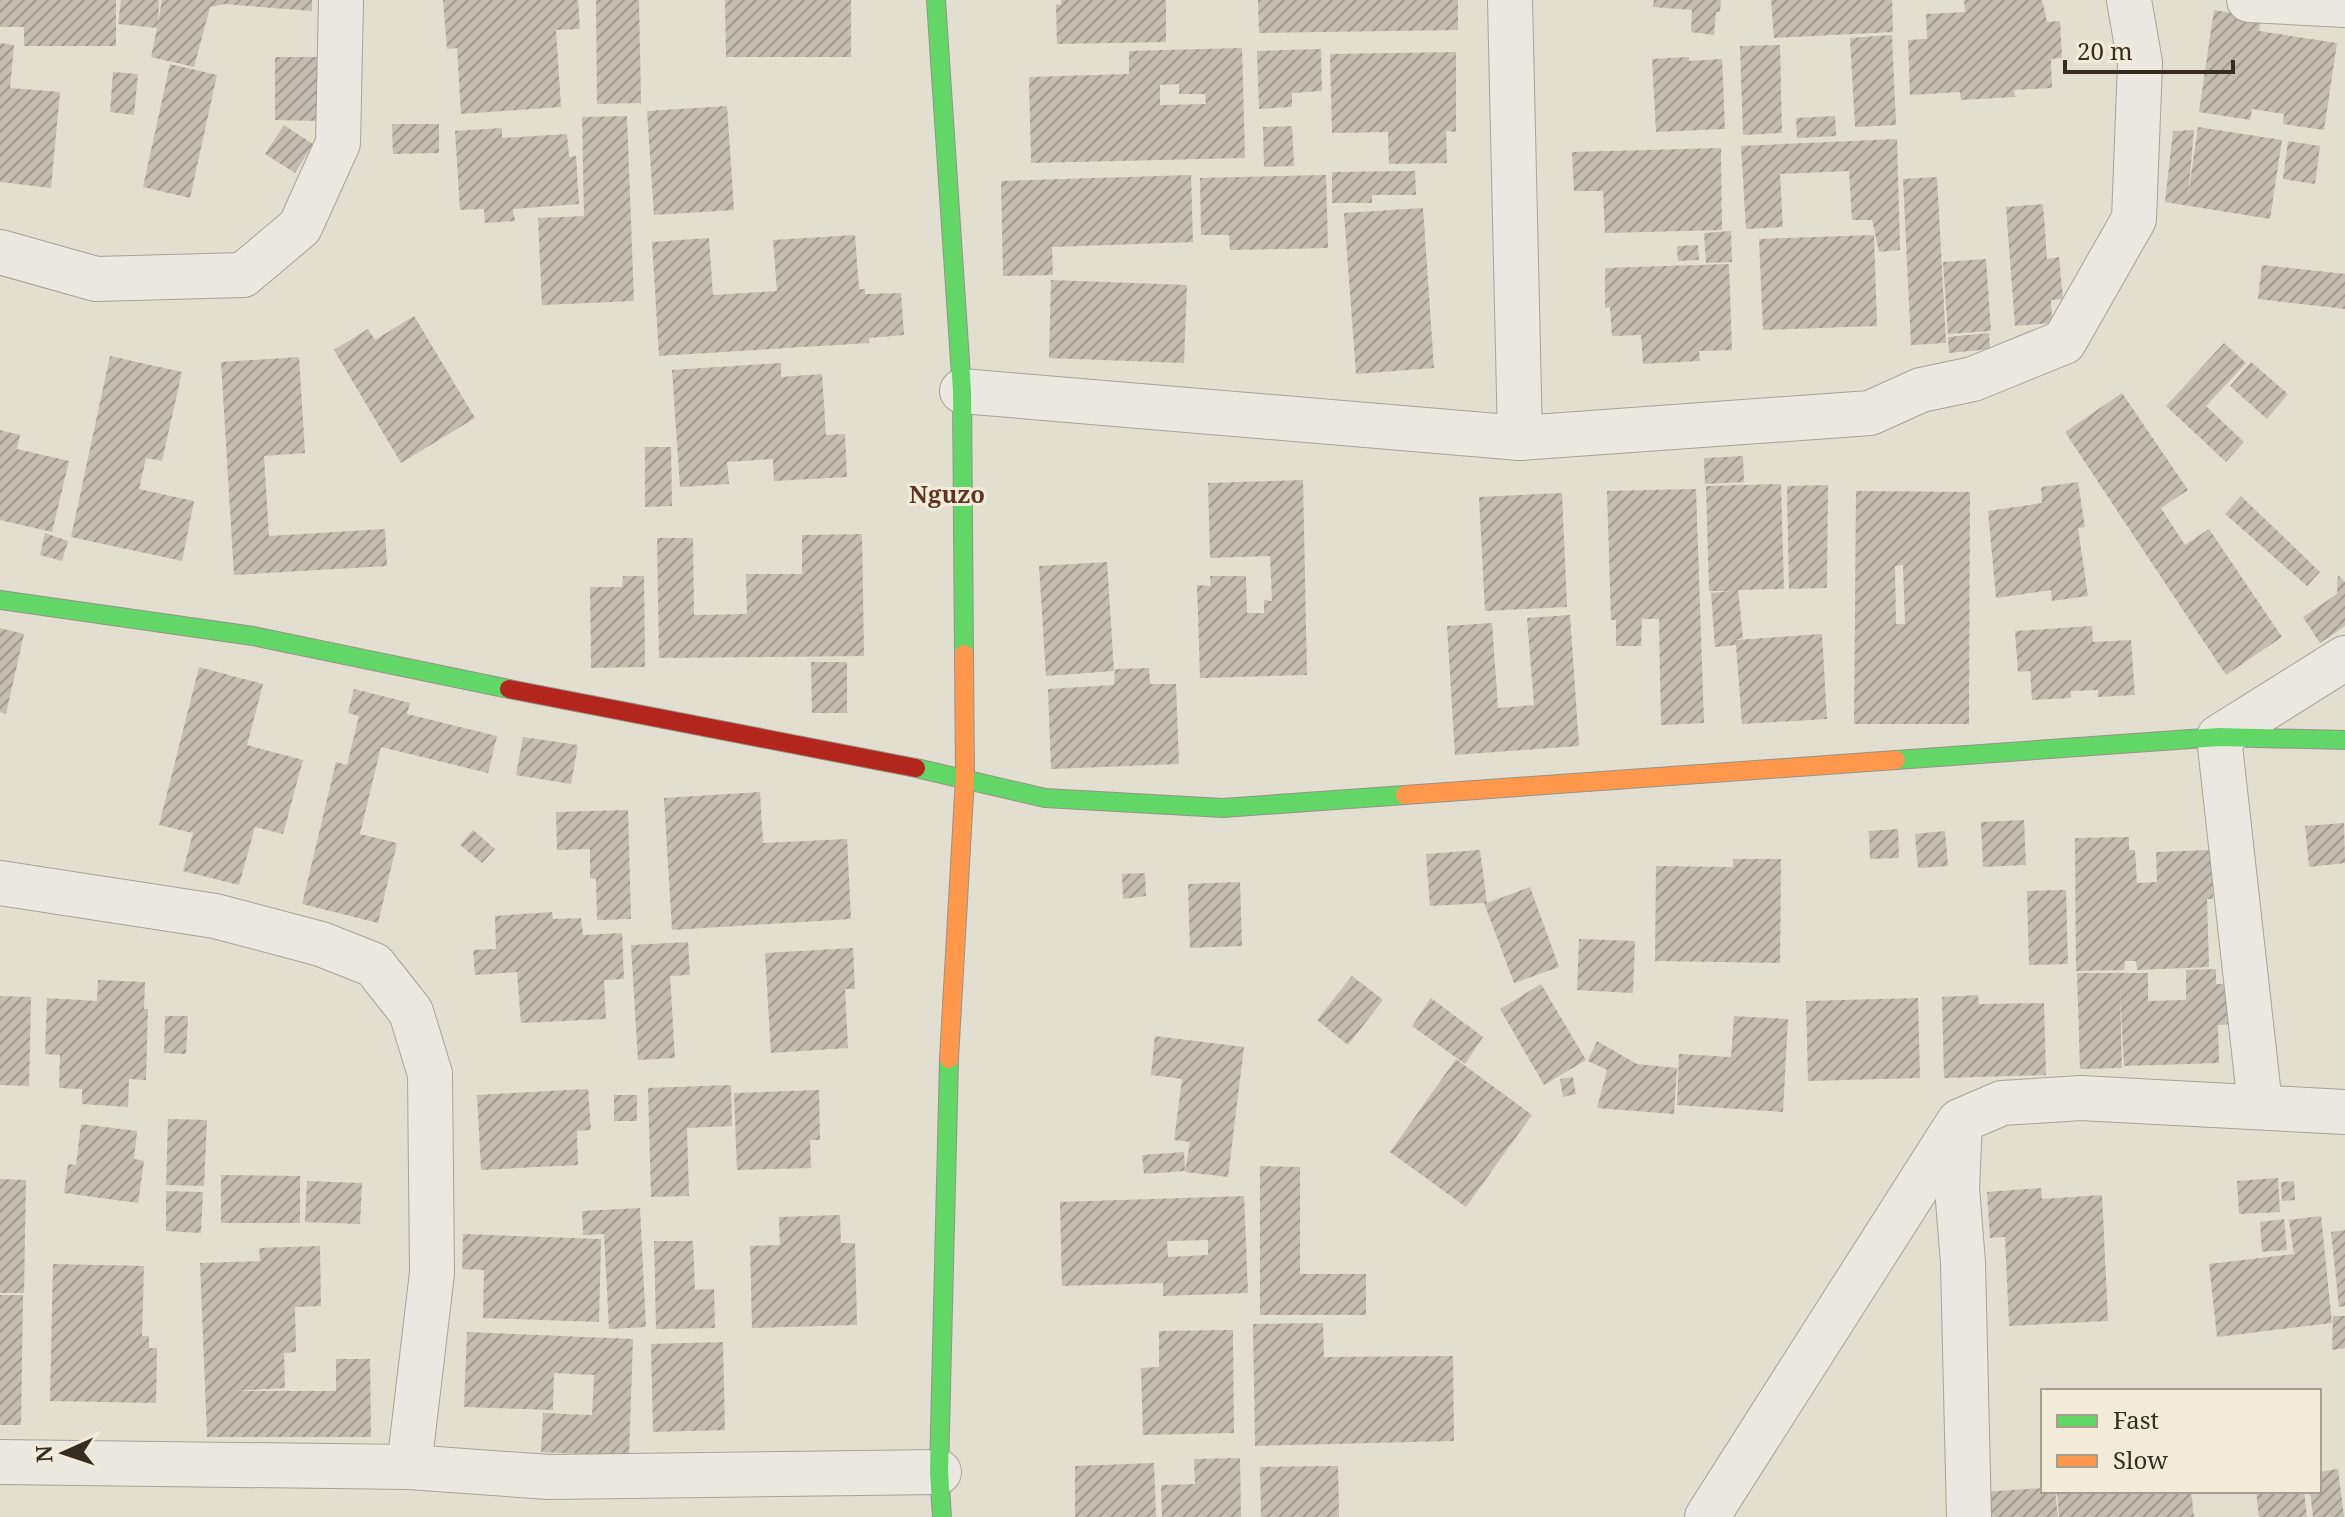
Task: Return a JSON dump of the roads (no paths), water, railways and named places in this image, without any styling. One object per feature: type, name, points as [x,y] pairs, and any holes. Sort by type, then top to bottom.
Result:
[{"type":"street","points":[[0,252],[96,279],[243,275],[300,227],[338,143],[341,0]]},
{"type":"street","points":[[936,0],[962,391],[965,777],[950,1014],[939,1472],[942,1517]]},
{"type":"street","points":[[1510,0],[1520,438]]},
{"type":"street","points":[[962,391],[1520,438],[1870,413],[1921,390],[1973,379],[2064,342],[2134,219],[2140,63],[2129,0]]},
{"type":"street","points":[[2249,0],[2345,5]]},
{"type":"street","points":[[0,600],[253,636],[671,723],[965,777],[1045,798],[1223,808],[2219,737],[2345,740]]},
{"type":"street","points":[[2219,737],[2345,658]]},
{"type":"street","points":[[2219,737],[2260,1105]]},
{"type":"street","points":[[0,883],[215,916],[321,944],[374,965],[411,1012],[430,1074],[432,1273],[409,1467]]},
{"type":"street","points":[[1707,1517],[1960,1121],[2002,1103],[2081,1098],[2260,1105],[2345,1112]]},
{"type":"street","points":[[1960,1121],[1957,1188],[1963,1263],[1969,1517]]},
{"type":"street","points":[[0,1462],[409,1467],[549,1477],[939,1472]]},
{"type":"district","name":"Nguzo","points":[[947,493]]}]
